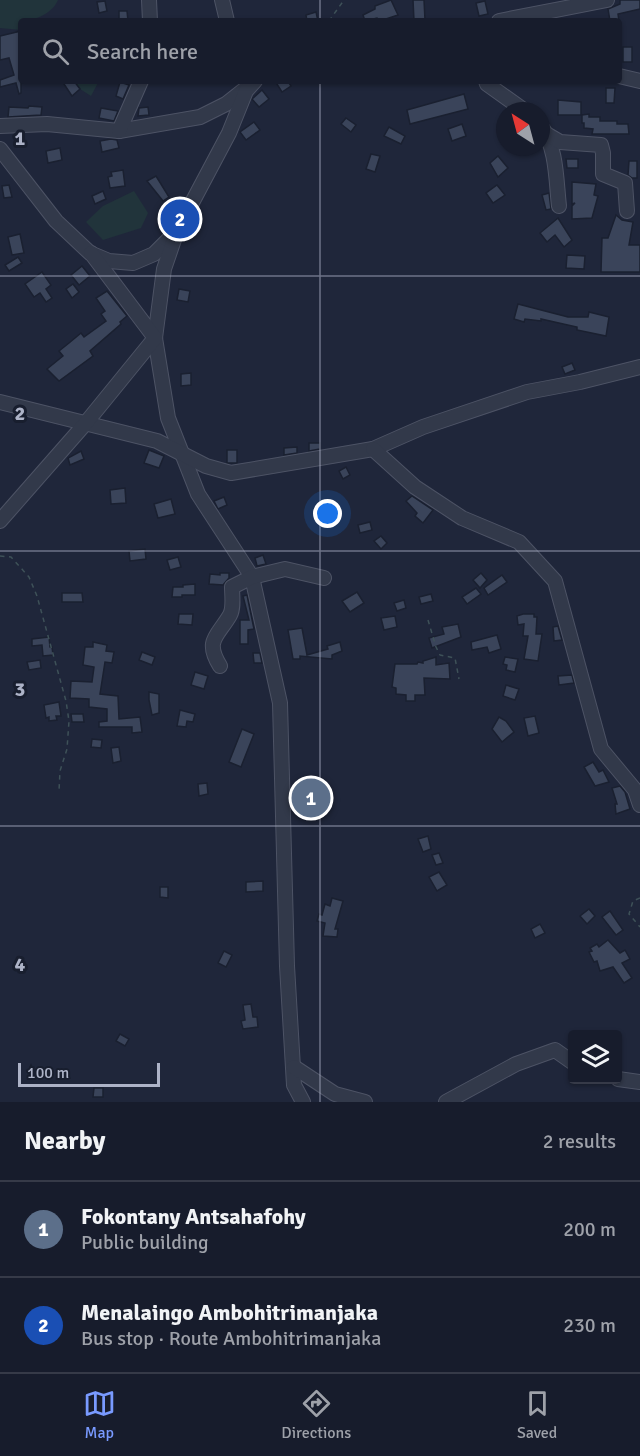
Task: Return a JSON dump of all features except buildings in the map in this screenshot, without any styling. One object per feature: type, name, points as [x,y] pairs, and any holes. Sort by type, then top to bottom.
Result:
[{"type":"street","points":[[149,0],[150,18]]},
{"type":"street","points":[[222,0],[226,18]]},
{"type":"street","points":[[548,17],[608,0]]},
{"type":"street","points":[[622,77],[640,81]]},
{"type":"street","points":[[118,130],[140,84]]},
{"type":"street","points":[[0,126],[47,124],[118,130],[200,117],[226,104],[248,84]]},
{"type":"street","points":[[248,84],[229,133],[177,231],[164,269],[155,338],[168,418],[180,452],[198,494],[252,577],[280,703],[287,966],[294,1085],[303,1102]]},
{"type":"street","points":[[487,84],[512,102]]},
{"type":"street","points":[[550,134],[560,142],[601,145],[603,174],[625,183],[627,211]]},
{"type":"street","points":[[550,144],[559,206]]},
{"type":"street","points":[[0,149],[56,221],[90,253],[155,338]]},
{"type":"street","points":[[90,253],[109,261],[133,263],[154,254],[177,231]]},
{"type":"street","points":[[0,521],[155,338]]},
{"type":"street","points":[[0,402],[157,441],[206,466],[231,473],[373,448],[423,427],[527,392],[640,367]]},
{"type":"street","points":[[373,448],[415,487],[462,518],[519,542],[555,581],[601,749],[635,790],[640,805]]},
{"type":"street","points":[[220,666],[213,654],[213,641],[231,613],[232,586],[252,577],[285,569],[324,578]]},
{"type":"street","points":[[446,1102],[516,1064],[555,1050],[568,1059]]},
{"type":"street","points":[[294,1067],[335,1094],[365,1102]]},
{"type":"street","points":[[622,1079],[640,1082]]},
{"type":"path","points":[[331,18],[344,0]]},
{"type":"path","points":[[0,556],[11,557],[28,577],[37,596],[66,701],[67,749],[60,771],[59,791]]},
{"type":"path","points":[[428,620],[440,655],[454,658],[459,679]]},
{"type":"path","points":[[640,898],[633,901],[629,914],[640,927]]},
{"type":"shaded area","points":[[0,0],[58,0],[52,9],[42,16],[18,18],[18,30],[0,28]]},
{"type":"shaded area","points":[[76,84],[97,84],[91,96]]},
{"type":"shaded area","points":[[134,191],[148,213],[141,228],[103,240],[86,222],[103,206]]},
{"type":"place","name":"Menalaingo Ambohitrimanjaka","points":[[180,219]]},
{"type":"place","name":"Fokontany Antsahafohy","points":[[311,798]]}]
